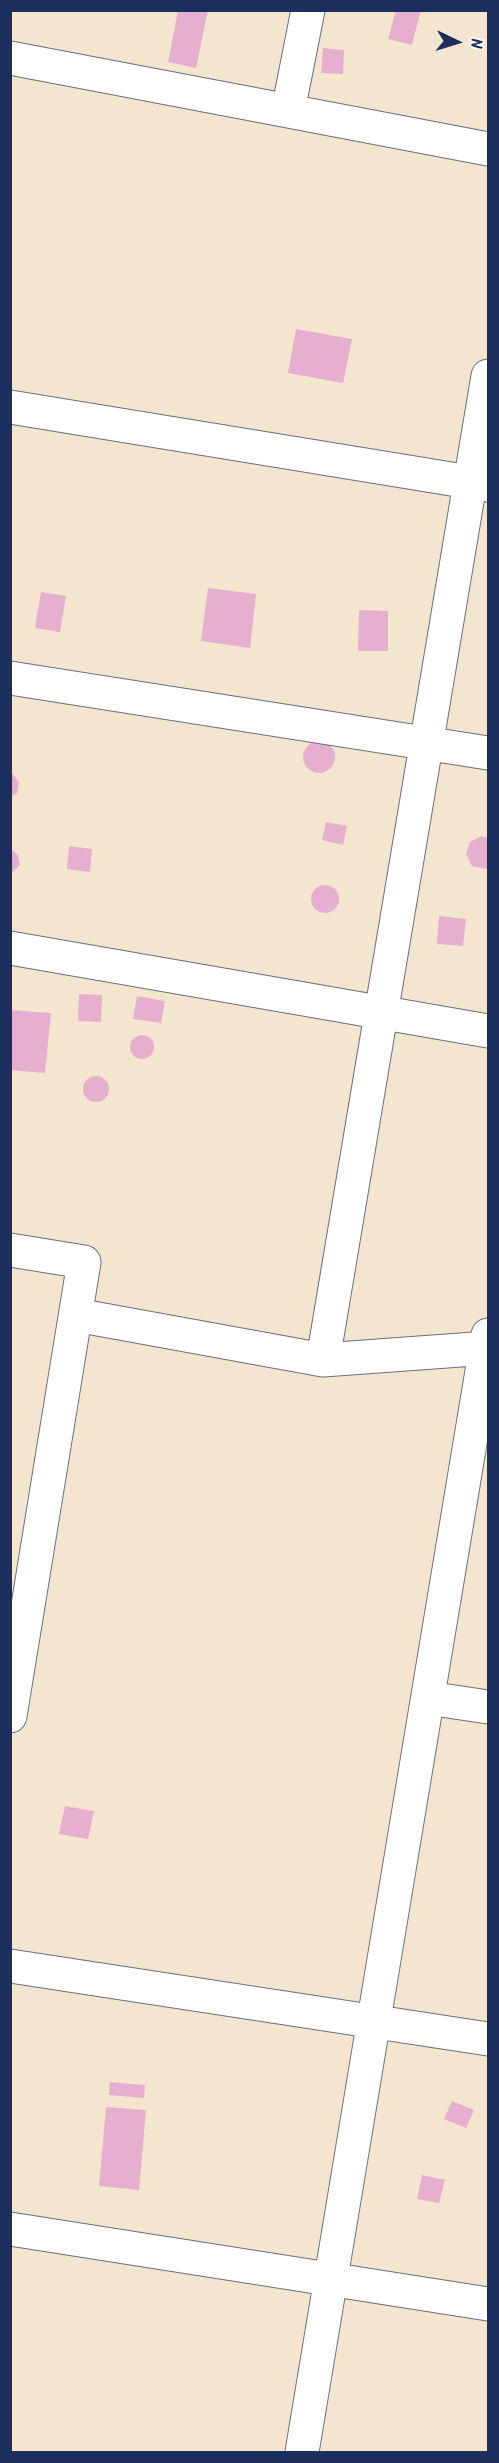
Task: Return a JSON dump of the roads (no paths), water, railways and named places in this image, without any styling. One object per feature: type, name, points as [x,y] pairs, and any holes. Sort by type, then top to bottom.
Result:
[{"type":"street","points":[[288,111],[308,10]]},
{"type":"street","points":[[10,58],[489,149]]},
{"type":"street","points":[[323,1360],[427,743],[480,483],[489,376]]},
{"type":"street","points":[[10,407],[480,483]]},
{"type":"street","points":[[10,678],[489,753]]},
{"type":"street","points":[[10,948],[489,1030]]},
{"type":"street","points":[[10,1250],[84,1262],[10,1716]]},
{"type":"street","points":[[76,1315],[323,1360],[488,1344],[302,2452]]},
{"type":"street","points":[[428,1698],[489,1707]]},
{"type":"street","points":[[10,1966],[489,2039]]},
{"type":"street","points":[[10,2229],[489,2304]]}]
